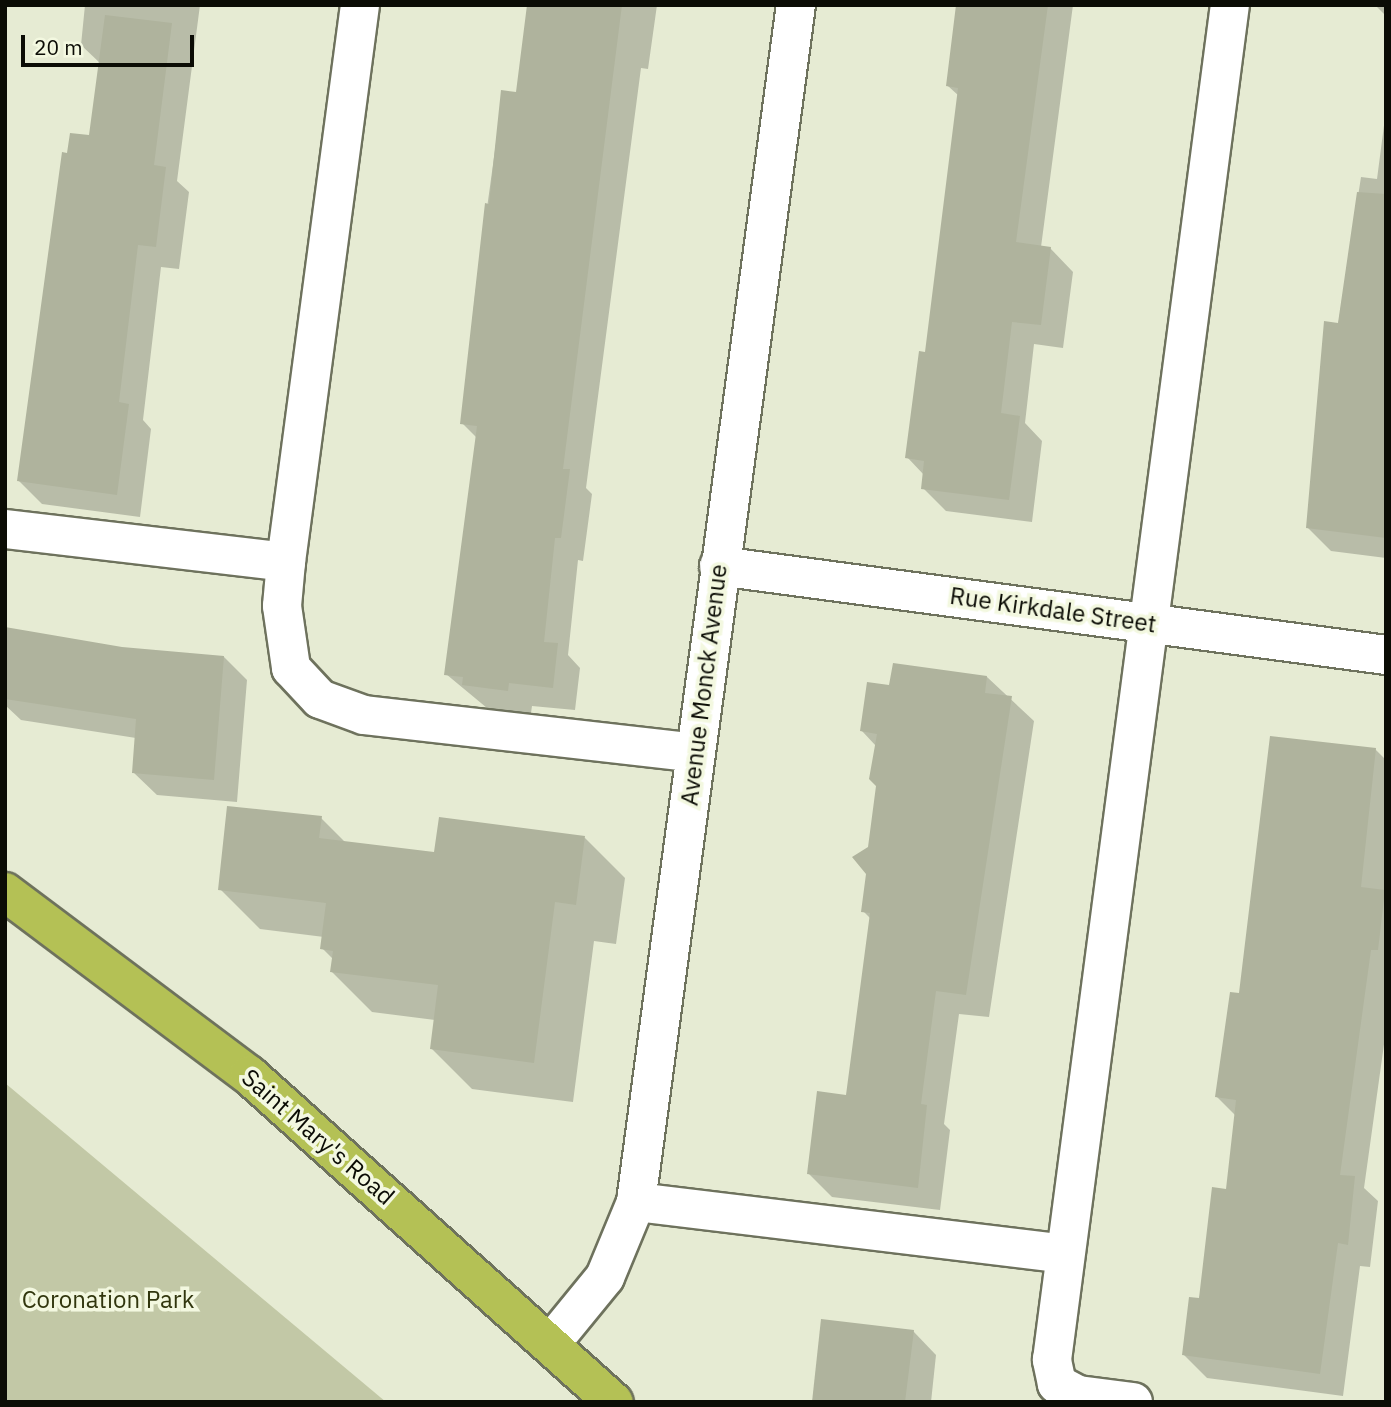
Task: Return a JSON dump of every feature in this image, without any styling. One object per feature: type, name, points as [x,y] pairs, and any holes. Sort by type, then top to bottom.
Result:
[{"type":"highway","name":"Saint Mary's Road","points":[[5,892],[249,1075],[552,1342],[614,1402]]},
{"type":"street","points":[[360,5],[286,562],[282,606],[291,668],[320,699],[364,715],[695,753]]},
{"type":"street","name":"Avenue Monck Avenue","points":[[552,1342],[604,1277],[636,1202],[796,5]]},
{"type":"street","points":[[1133,1402],[1078,1395],[1057,1384],[1052,1360],[1146,623],[1230,5]]},
{"type":"street","points":[[5,529],[286,562]]},
{"type":"street","name":"Rue Kirkdale Street","points":[[719,566],[1386,655]]},
{"type":"street","points":[[636,1202],[1065,1254]]},
{"type":"green space","name":"Coronation Park","points":[[5,1083],[386,1402],[5,1402]]},
{"type":"building","points":[[527,5],[622,5],[563,469],[570,469],[561,538],[555,538],[544,642],[558,643],[553,688],[509,683],[508,691],[462,685],[463,677],[444,675],[477,426],[460,424],[485,203],[489,204],[501,90],[516,92]]},
{"type":"building","points":[[956,5],[1048,5],[1016,242],[1051,247],[1041,325],[1012,322],[1001,413],[1020,416],[1009,500],[921,489],[924,461],[905,458],[919,351],[925,352],[958,88],[946,86]]},
{"type":"building","points":[[105,15],[172,23],[154,165],[166,167],[156,247],[138,245],[119,402],[129,404],[117,495],[17,481],[62,152],[67,153],[70,133],[89,135]]},
{"type":"building","points":[[1357,192],[1386,194],[1386,538],[1306,528],[1324,321],[1338,323]]},
{"type":"building","points":[[5,627],[122,647],[224,656],[214,780],[132,773],[136,719],[5,699]]},
{"type":"building","points":[[893,663],[987,676],[985,693],[1012,696],[966,995],[936,991],[921,1104],[927,1105],[918,1188],[807,1174],[817,1091],[846,1095],[870,913],[861,912],[866,874],[852,857],[868,847],[876,786],[869,779],[877,734],[860,731],[867,682],[889,685]]},
{"type":"building","points":[[1270,736],[1376,748],[1361,887],[1385,890],[1378,950],[1371,950],[1340,1175],[1355,1176],[1348,1245],[1338,1243],[1320,1374],[1182,1355],[1189,1297],[1199,1298],[1212,1187],[1226,1189],[1236,1100],[1215,1097],[1230,992],[1239,993]]},
{"type":"building","points":[[227,806],[322,816],[319,838],[434,852],[439,817],[585,836],[576,905],[555,902],[534,1063],[430,1049],[438,985],[330,972],[333,951],[320,949],[326,903],[218,890]]},
{"type":"building","points":[[821,1319],[914,1330],[905,1402],[812,1402]]}]
